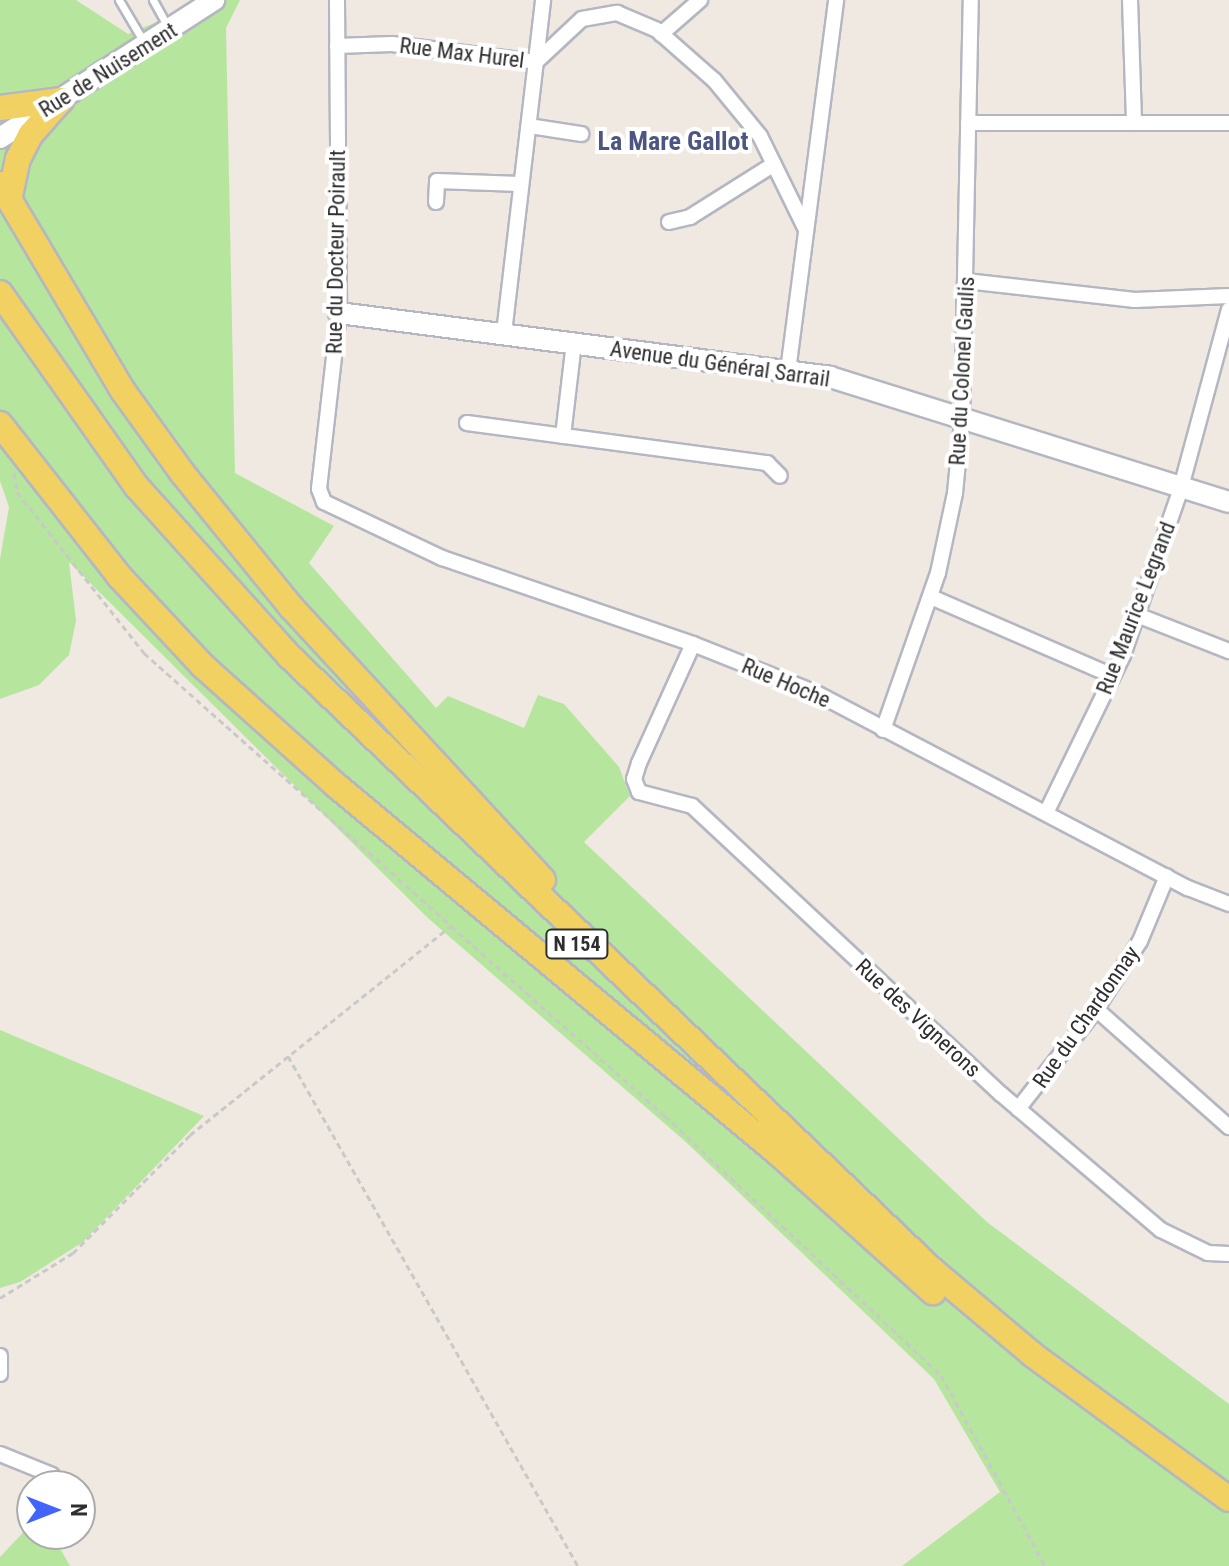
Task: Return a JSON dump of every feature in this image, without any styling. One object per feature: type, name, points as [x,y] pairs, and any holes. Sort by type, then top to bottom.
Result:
[{"type":"main road","points":[[0,108],[61,100]]},
{"type":"main road","points":[[61,100],[31,134],[5,190],[123,391],[183,474],[292,608],[612,953],[641,993]]},
{"type":"main road","name":"N 154","points":[[0,293],[101,439],[197,557],[290,657],[979,1312],[1229,1499]]},
{"type":"main road","name":"N 154","points":[[0,306],[123,481],[277,655],[926,1275],[1118,1431],[1229,1509]]},
{"type":"main road","points":[[0,424],[119,576],[203,666],[315,767],[767,1144],[1026,1370],[1099,1423],[1118,1431]]},
{"type":"street","name":"Rue de Nuisement","points":[[0,138],[214,0]]},
{"type":"street","name":"Rue du Docteur Poirault","points":[[324,502],[319,489],[339,313],[337,0]]},
{"type":"street","points":[[504,333],[543,0]]},
{"type":"street","points":[[661,34],[700,0]]},
{"type":"street","points":[[788,371],[836,0]]},
{"type":"street","name":"Rue du Colonel Gaulis","points":[[883,730],[931,597],[955,493],[962,420],[971,0]]},
{"type":"street","points":[[1130,0],[1134,123]]},
{"type":"street","name":"Rue Max Hurel","points":[[337,46],[392,44],[536,62],[582,19],[617,13],[661,34],[714,80],[760,136],[806,230]]},
{"type":"street","points":[[968,123],[1229,123]]},
{"type":"street","points":[[529,126],[581,134]]},
{"type":"street","points":[[669,222],[690,217],[774,164]]},
{"type":"street","points":[[436,202],[437,181],[520,184]]},
{"type":"street","points":[[966,281],[1135,300],[1229,296]]},
{"type":"street","name":"Rue Maurice Legrand","points":[[1047,811],[1113,676],[1137,615],[1180,491],[1229,310]]},
{"type":"street","name":"Avenue du Général Sarrail","points":[[339,313],[830,377],[1180,491],[1229,502]]},
{"type":"street","points":[[563,436],[574,343]]},
{"type":"street","points":[[467,423],[767,463],[780,476]]},
{"type":"street","name":"Rue Hoche","points":[[324,502],[442,558],[693,644],[816,693],[1167,876],[1229,904]]},
{"type":"street","points":[[931,597],[1113,676]]},
{"type":"street","points":[[1137,615],[1229,651]]},
{"type":"street","name":"Rue des Vignerons","points":[[693,644],[639,763],[634,779],[639,792],[692,806],[1018,1109],[1161,1230],[1208,1253],[1229,1254]]},
{"type":"street","name":"Rue du Chardonnay","points":[[1018,1109],[1096,1009],[1140,941],[1167,876]]},
{"type":"street","points":[[1096,1009],[1229,1127]]},
{"type":"street","points":[[0,1356],[0,1374]]},
{"type":"street","points":[[0,1454],[40,1470]]},
{"type":"lane","points":[[119,0],[146,46]]},
{"type":"lane","points":[[153,0],[170,30]]},
{"type":"path","points":[[0,1298],[73,1253],[190,1135],[451,926],[665,1116],[941,1375],[1045,1566]]},
{"type":"path","points":[[288,1056],[578,1566]]},
{"type":"green space","points":[[0,0],[76,0],[128,34],[209,0],[240,0],[226,28],[235,473],[334,526],[309,563],[436,708],[448,696],[524,728],[538,695],[564,704],[619,767],[630,796],[584,842],[987,1222],[1229,1404],[1229,1566],[902,1566],[1000,1492],[934,1379],[687,1143],[429,919],[69,562],[76,621],[69,655],[39,685],[0,699],[0,559],[9,507],[0,481]]},
{"type":"green space","points":[[0,1030],[204,1116],[83,1242],[20,1282],[0,1288]]},
{"type":"green space","points":[[16,1540],[16,1550],[61,1550],[70,1566],[0,1566],[0,1557]]},
{"type":"district","name":"La Mare Gallot","points":[[673,142]]}]
